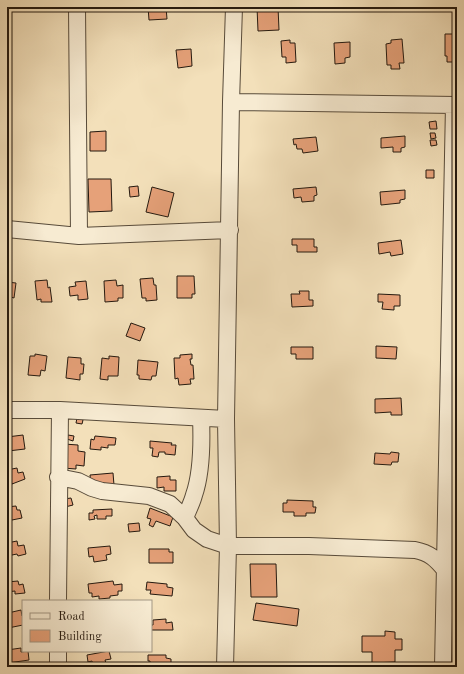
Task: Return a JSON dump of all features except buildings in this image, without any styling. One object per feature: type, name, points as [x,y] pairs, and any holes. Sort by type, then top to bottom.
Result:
[{"type":"street","points":[[77,7],[79,236]]},
{"type":"street","points":[[225,667],[228,546],[226,419],[234,7]]},
{"type":"street","points":[[231,102],[455,105],[443,667]]},
{"type":"street","points":[[7,229],[79,236],[230,230]]},
{"type":"street","points":[[7,410],[60,410],[226,419]]},
{"type":"street","points":[[58,600],[58,477],[60,410]]},
{"type":"street","points":[[185,518],[195,494],[199,472],[202,443],[201,418]]},
{"type":"street","points":[[58,477],[78,481],[102,491],[149,496],[170,504],[185,518],[194,530],[207,539],[228,546],[309,546],[415,550],[427,552],[439,562],[445,570]]},
{"type":"street","points":[[58,652],[58,667]]}]
